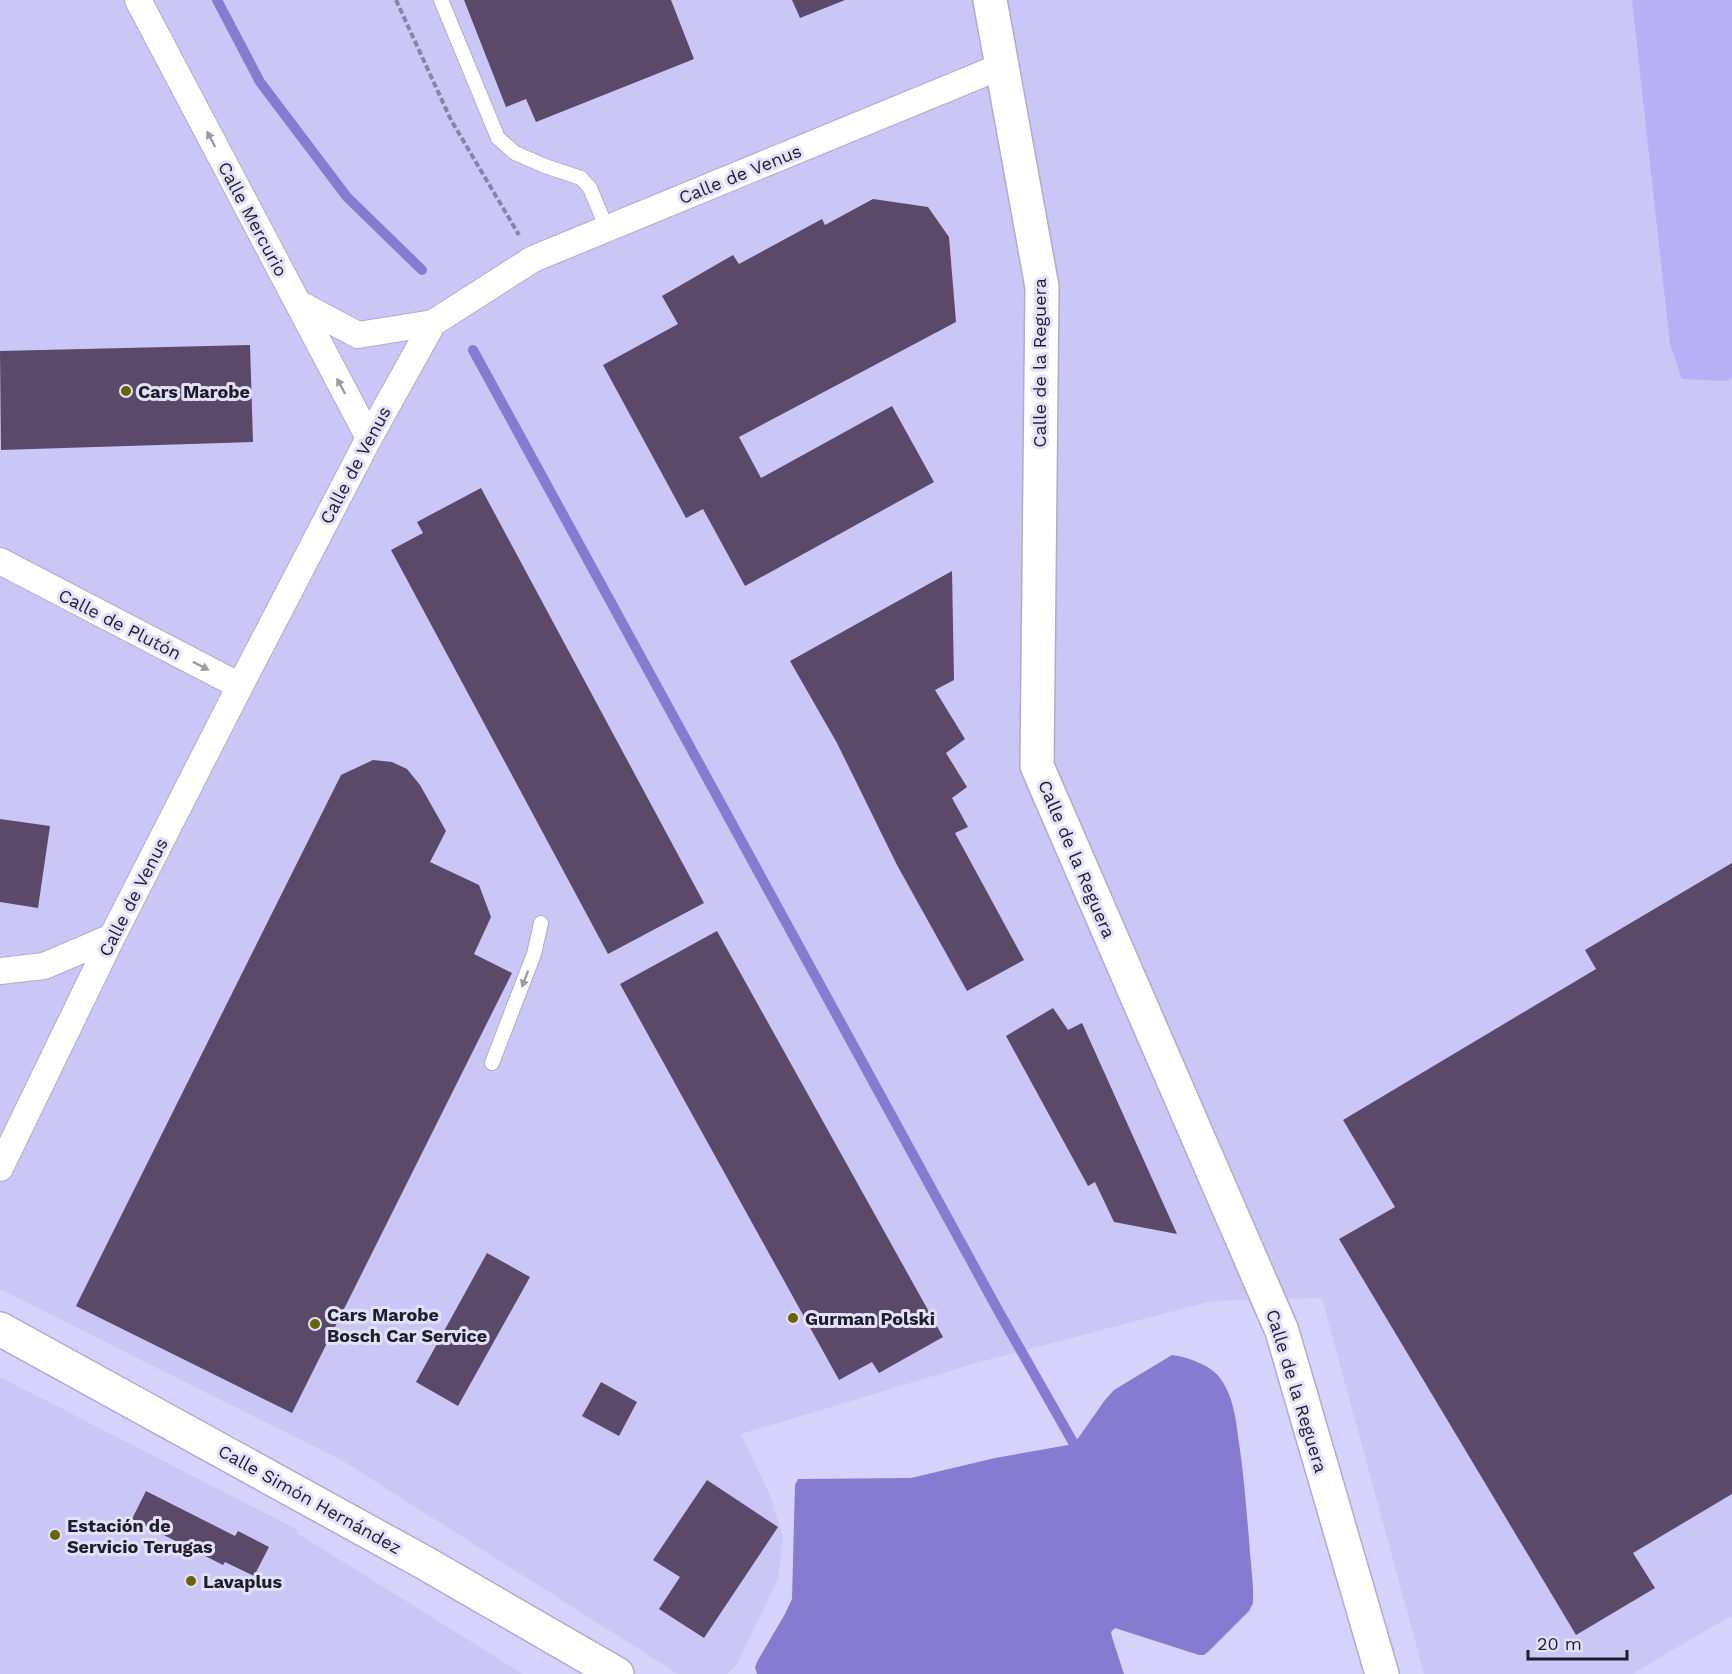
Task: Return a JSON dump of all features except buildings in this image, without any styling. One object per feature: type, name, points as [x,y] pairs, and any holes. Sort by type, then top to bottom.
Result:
[{"type":"street","name":"Calle Mercurio","points":[[138,0],[369,438]]},
{"type":"street","name":"Calle de la Reguera","points":[[990,0],[1042,287],[1037,766],[1282,1331],[1382,1674]]},
{"type":"street","name":"Calle de Venus","points":[[0,1168],[112,937],[240,686],[369,438],[433,322],[533,259],[1002,66]]},
{"type":"street","points":[[298,303],[358,335],[433,322]]},
{"type":"street","name":"Calle de Plutón","points":[[0,561],[240,686]]},
{"type":"street","points":[[0,971],[44,966],[112,937]]},
{"type":"street","name":"Calle Simón Hernández","points":[[0,1329],[425,1563],[617,1674]]},
{"type":"lane","points":[[441,0],[498,138],[515,153],[580,178],[590,188],[607,229]]},
{"type":"lane","points":[[492,1064],[534,954],[541,923]]},
{"type":"path","points":[[396,0],[451,120],[533,259]]},
{"type":"shaded area","points":[[0,0],[1635,0],[1682,379],[1732,379],[1732,1615],[1632,1674],[1424,1674],[1322,1298],[1212,1301],[976,1363],[741,1434],[770,1495],[783,1538],[778,1579],[737,1664],[727,1674],[678,1674],[343,1461],[0,1289]]},
{"type":"shaded area","points":[[1632,0],[1732,0],[1732,378],[1725,381],[1682,379],[1670,344]]},
{"type":"shaded area","points":[[1172,1355],[1205,1366],[1216,1373],[1225,1385],[1235,1418],[1244,1479],[1253,1603],[1249,1611],[1204,1655],[1115,1628],[1111,1632],[1124,1674],[757,1674],[755,1667],[758,1660],[792,1599],[795,1485],[798,1479],[911,1478],[995,1458],[1074,1444],[1114,1390]]},
{"type":"shaded area","points":[[0,1377],[298,1530],[297,1533],[523,1674],[0,1674]]},
{"type":"waterway","points":[[217,0],[260,82],[347,197],[422,270]]},
{"type":"waterway","points":[[473,350],[999,1312],[1074,1444],[1074,1458]]},
{"type":"place","name":"Cars Marobe","points":[[126,391]]},
{"type":"place","name":"Gurman Polski","points":[[793,1318]]},
{"type":"place","name":"Cars Marobe Bosch Car Service","points":[[315,1324]]},
{"type":"place","name":"Estación de Servicio Terugas","points":[[55,1535]]},
{"type":"place","name":"Lavaplus","points":[[191,1581]]}]
